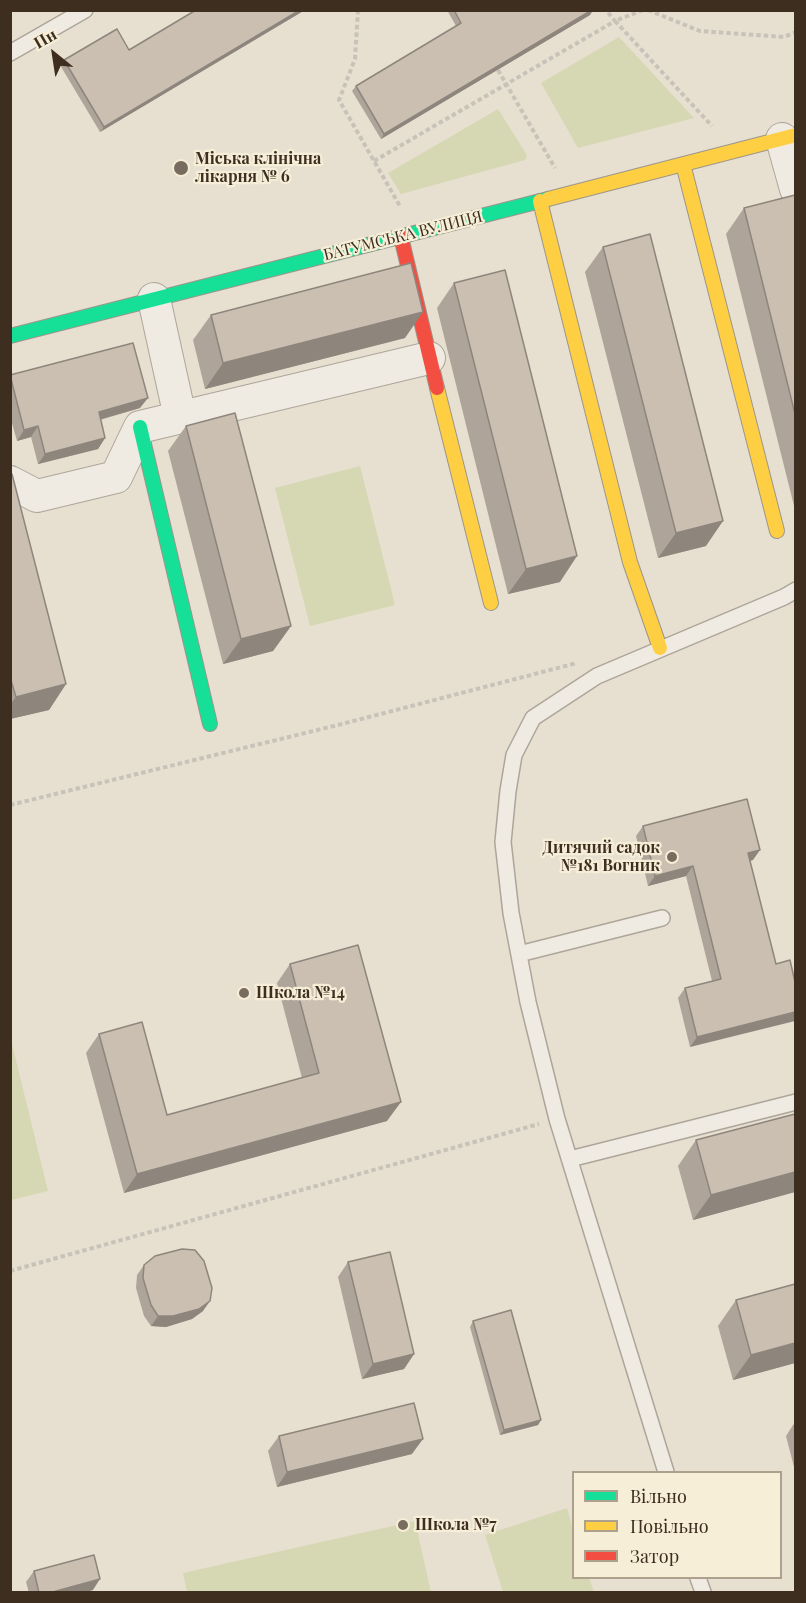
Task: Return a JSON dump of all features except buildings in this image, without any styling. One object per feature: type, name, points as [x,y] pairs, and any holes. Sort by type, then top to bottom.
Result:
[{"type":"street","name":"БАТУМСЬКА ВУЛИЦЯ","points":[[10,336],[789,137]]},
{"type":"street","points":[[789,137],[795,189]]},
{"type":"street","points":[[683,164],[777,531]]},
{"type":"street","points":[[540,201],[630,562],[660,648]]},
{"type":"street","points":[[401,237],[491,603]]},
{"type":"street","points":[[154,299],[180,417]]},
{"type":"street","points":[[140,427],[429,358]]},
{"type":"street","points":[[10,482],[37,496],[116,477],[140,427]]},
{"type":"street","points":[[140,427],[210,724]]},
{"type":"lane","points":[[10,53],[85,10]]},
{"type":"lane","points":[[665,1471],[557,1119],[528,1002],[511,913],[502,842],[514,755],[533,718],[597,676],[784,597],[795,590]]},
{"type":"lane","points":[[519,954],[662,918]]},
{"type":"lane","points":[[570,1159],[795,1102]]},
{"type":"path","points":[[358,10],[355,59],[339,99],[401,208]]},
{"type":"path","points":[[606,10],[714,129]]},
{"type":"path","points":[[374,161],[615,21],[643,10]]},
{"type":"path","points":[[648,10],[700,31],[784,37],[795,32]]},
{"type":"path","points":[[498,70],[555,167],[563,195]]},
{"type":"path","points":[[10,805],[342,724],[584,661]]},
{"type":"path","points":[[10,1271],[557,1119]]},
{"type":"green space","points":[[619,37],[694,118],[578,148],[541,83]]},
{"type":"green space","points":[[498,109],[525,152],[527,156],[525,160],[401,194],[388,173]]},
{"type":"green space","points":[[360,466],[395,605],[310,626],[275,488]]},
{"type":"green space","points":[[11,1040],[48,1191],[10,1200]]},
{"type":"green space","points":[[567,1508],[572,1526],[572,1579],[589,1579],[594,1592],[503,1592],[485,1535]]},
{"type":"green space","points":[[415,1521],[431,1592],[187,1592],[183,1573]]},
{"type":"traffic: fast","points":[[10,336],[548,199]]},
{"type":"traffic: fast","points":[[140,427],[210,724]]},
{"type":"traffic: slow","points":[[548,199],[796,135]]},
{"type":"traffic: slow","points":[[683,164],[777,531]]},
{"type":"traffic: slow","points":[[540,201],[630,562],[660,648]]},
{"type":"traffic: slow","points":[[437,388],[491,603]]},
{"type":"traffic: jam","points":[[401,237],[437,388]]},
{"type":"place","name":"Міська клінічна лікарня № 6","points":[[181,168]]},
{"type":"place","name":"Дитячий садок №181 Вогник","points":[[672,857]]},
{"type":"place","name":"Школа №14","points":[[244,993]]},
{"type":"place","name":"Школа №7","points":[[403,1525]]}]
